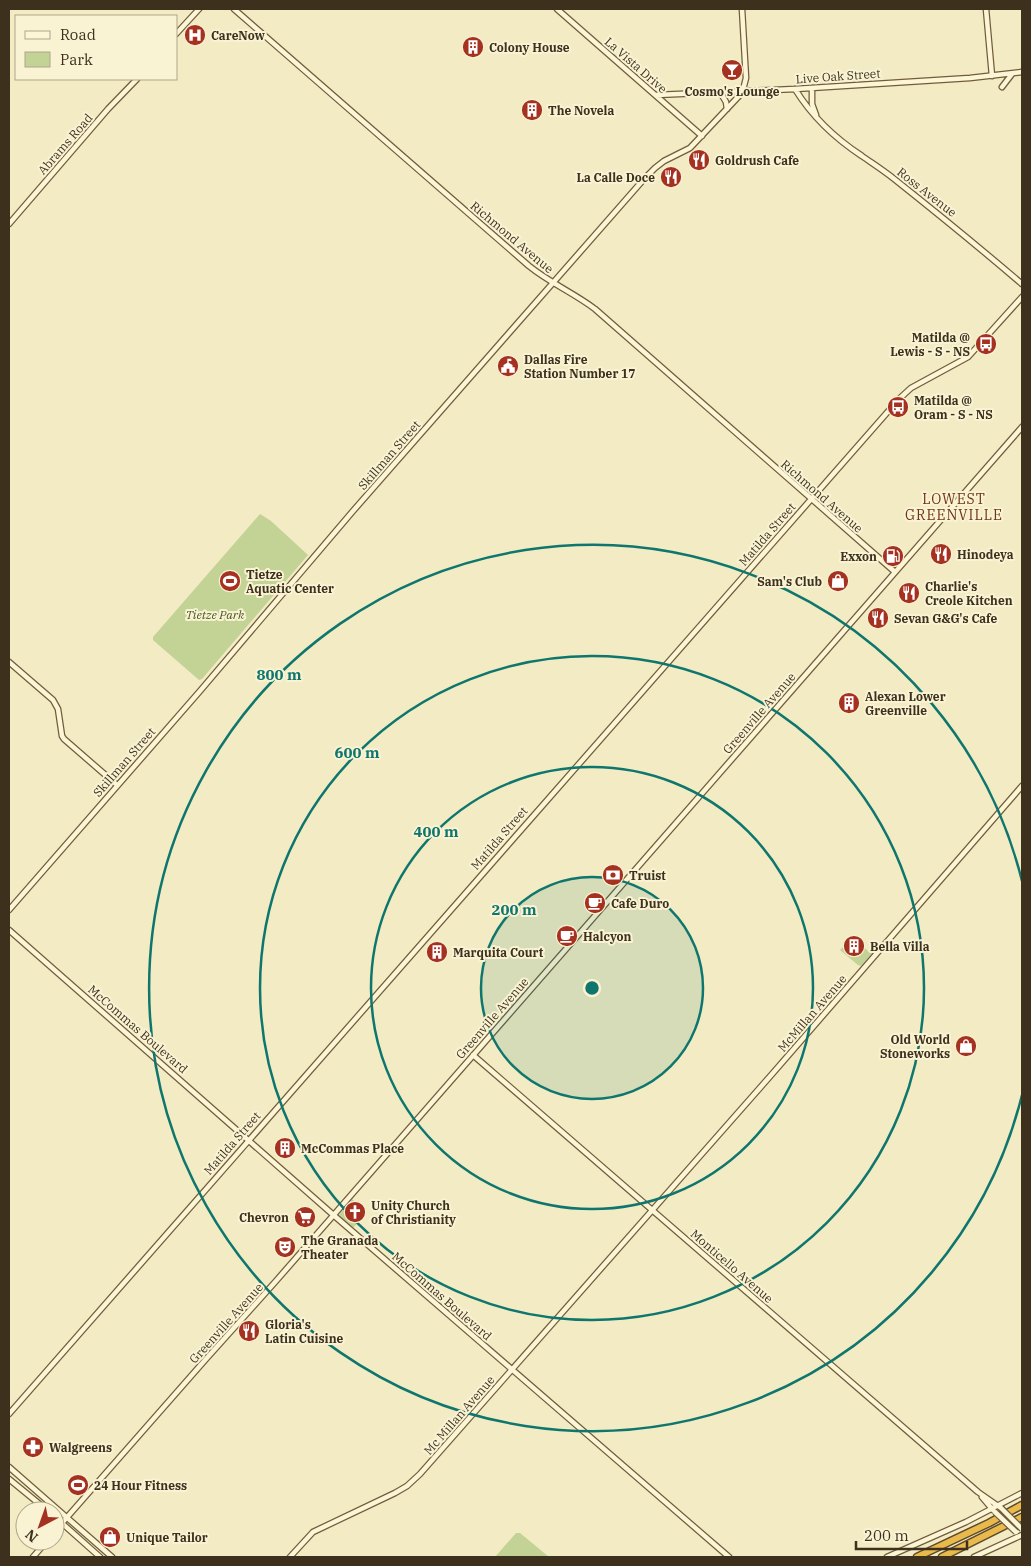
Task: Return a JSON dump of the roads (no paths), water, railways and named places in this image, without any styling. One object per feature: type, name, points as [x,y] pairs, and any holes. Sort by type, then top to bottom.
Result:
[{"type":"highway","points":[[917,1557],[1022,1505]]},
{"type":"highway","points":[[942,1557],[1022,1517]]},
{"type":"highway","points":[[1007,1526],[1022,1524]]},
{"type":"street","points":[[178,32],[199,9]]},
{"type":"street","name":"Richmond Avenue","points":[[234,9],[529,266],[552,283],[580,298],[595,309],[894,572]]},
{"type":"street","name":"La Vista Drive","points":[[557,9],[702,136]]},
{"type":"street","points":[[742,9],[746,78],[742,92]]},
{"type":"street","points":[[986,9],[992,76]]},
{"type":"street","name":"Live Oak Street","points":[[656,96],[812,88],[992,76],[1022,72]]},
{"type":"street","points":[[1002,87],[1012,74]]},
{"type":"street","name":"Abrams Road","points":[[9,224],[108,109],[136,80]]},
{"type":"street","points":[[812,88],[813,108],[817,118]]},
{"type":"street","name":"Ross Avenue","points":[[795,89],[809,110],[860,155],[954,225],[1022,284]]},
{"type":"street","points":[[720,92],[725,99],[727,109]]},
{"type":"street","name":"Skillman Street","points":[[9,910],[353,511],[655,168],[684,152],[702,136],[742,92]]},
{"type":"street","points":[[668,107],[668,100],[676,95]]},
{"type":"street","name":"Matilda Street","points":[[9,1414],[906,392],[968,357],[1022,297]]},
{"type":"street","name":"Greenville Avenue","points":[[66,1518],[334,1215],[1022,426]]},
{"type":"street","points":[[9,662],[53,700],[58,709],[64,739],[117,785]]},
{"type":"street","name":"McMillan Avenue","points":[[616,1252],[1022,786]]},
{"type":"street","name":"McCommas Boulevard","points":[[9,930],[729,1557]]},
{"type":"street","name":"Monticello Avenue","points":[[473,1055],[978,1492],[999,1507],[1022,1529]]},
{"type":"street","name":"Mc Millan Avenue","points":[[290,1557],[313,1532],[395,1493],[412,1482],[616,1252]]},
{"type":"street","points":[[9,1467],[112,1557]]},
{"type":"street","points":[[9,1479],[36,1501]]},
{"type":"street","name":"Monticello Avenue","points":[[978,1492],[993,1510],[1020,1536]]},
{"type":"street","points":[[887,1557],[993,1510],[1022,1493]]},
{"type":"street","points":[[65,1526],[100,1557]]},
{"type":"street","points":[[974,1557],[1020,1536]]},
{"type":"place","name":"CareNow","points":[[195,35]]},
{"type":"place","name":"Colony House","points":[[473,47]]},
{"type":"place","name":"Cosmo's Lounge","points":[[732,70]]},
{"type":"place","name":"The Novela","points":[[532,110]]},
{"type":"place","name":"Goldrush Cafe","points":[[699,160]]},
{"type":"place","name":"La Calle Doce","points":[[671,177]]},
{"type":"place","name":"Matilda @ Lewis - S - NS","points":[[986,344]]},
{"type":"place","name":"Dallas Fire Station Number 17","points":[[508,366]]},
{"type":"place","name":"Matilda @ Oram - S - NS","points":[[898,407]]},
{"type":"place","name":"Hinodeya","points":[[941,554]]},
{"type":"place","name":"Exxon","points":[[893,556]]},
{"type":"place","name":"Tietze Aquatic Center","points":[[230,581]]},
{"type":"place","name":"Sam's Club","points":[[838,581]]},
{"type":"place","name":"Charlie's Creole Kitchen","points":[[909,593]]},
{"type":"place","name":"Sevan G&G's Cafe","points":[[878,618]]},
{"type":"place","name":"Alexan Lower Greenville","points":[[849,703]]},
{"type":"place","name":"Truist","points":[[613,875]]},
{"type":"place","name":"Cafe Duro","points":[[595,903]]},
{"type":"place","name":"Halcyon","points":[[567,936]]},
{"type":"place","name":"Bella Villa","points":[[854,946]]},
{"type":"place","name":"Marquita Court","points":[[437,952]]},
{"type":"place","name":"Old World Stoneworks","points":[[966,1046]]},
{"type":"place","name":"McCommas Place","points":[[285,1148]]},
{"type":"place","name":"Unity Church of Christianity","points":[[355,1212]]},
{"type":"place","name":"Chevron","points":[[305,1217]]},
{"type":"place","name":"The Granada Theater","points":[[285,1247]]},
{"type":"place","name":"Gloria's Latin Cuisine","points":[[249,1331]]},
{"type":"place","name":"Walgreens","points":[[33,1447]]},
{"type":"place","name":"24 Hour Fitness","points":[[78,1485]]},
{"type":"place","name":"Unique Tailor","points":[[110,1537]]},
{"type":"district","name":"LOWEST GREENVILLE","points":[[954,508]]},
{"type":"park label","name":"Tietze Park","points":[[215,614]]}]
